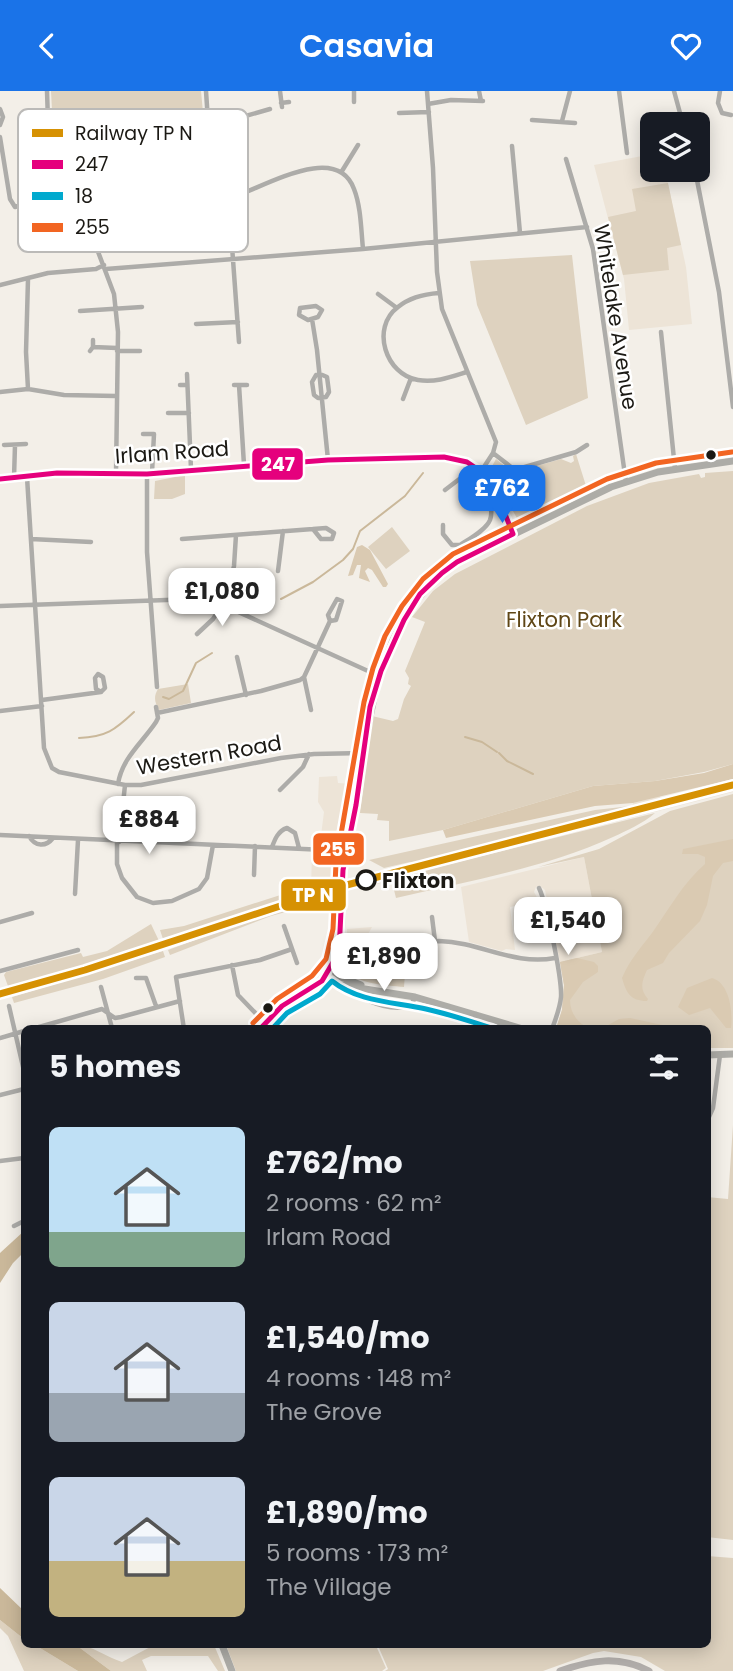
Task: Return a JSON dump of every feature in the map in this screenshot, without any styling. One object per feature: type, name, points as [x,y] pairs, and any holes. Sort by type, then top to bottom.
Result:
[{"type":"main road","points":[[263,1025],[282,1006],[315,988],[331,969],[339,952],[342,876],[370,707],[379,676],[404,619],[420,594],[442,572],[482,549],[597,493],[675,469],[733,461]]},
{"type":"main road","points":[[331,969],[341,978],[372,989]]},
{"type":"main road","points":[[322,981],[415,997],[510,1025]]},
{"type":"main road","points":[[711,1055],[733,1054]]},
{"type":"main road","points":[[223,1648],[232,1671]]},
{"type":"main road","points":[[560,1671],[586,1663],[612,1660],[631,1663],[649,1671]]},
{"type":"street","points":[[47,91],[48,109]]},
{"type":"street","points":[[206,91],[207,109]]},
{"type":"street","points":[[280,91],[281,105],[289,102]]},
{"type":"street","points":[[354,91],[354,102]]},
{"type":"street","points":[[427,91],[439,293],[446,320],[495,437],[493,453],[482,470],[495,489],[513,534]]},
{"type":"street","points":[[428,104],[451,100],[482,101],[479,91]]},
{"type":"street","points":[[562,121],[570,91]]},
{"type":"street","points":[[619,91],[627,153]]},
{"type":"street","points":[[674,91],[680,112]]},
{"type":"street","points":[[720,91],[720,109],[722,113],[731,115]]},
{"type":"street","points":[[0,109],[3,117],[0,125]]},
{"type":"street","points":[[248,115],[270,109]]},
{"type":"street","points":[[399,113],[429,111]]},
{"type":"street","points":[[532,120],[575,123]]},
{"type":"street","points":[[0,137],[10,199],[15,207],[18,206]]},
{"type":"street","points":[[342,171],[358,145]]},
{"type":"street","points":[[512,146],[520,233]]},
{"type":"street","name":"Whitelake Avenue","points":[[566,159],[587,227],[597,273],[626,482]]},
{"type":"street","points":[[248,194],[317,166],[342,171],[350,180],[356,194],[363,249]]},
{"type":"street","points":[[697,182],[719,292],[733,407]]},
{"type":"street","points":[[0,285],[56,272],[105,267],[363,249],[587,227]]},
{"type":"street","points":[[97,252],[112,284],[117,308],[116,474]]},
{"type":"street","points":[[233,252],[239,342]]},
{"type":"street","points":[[28,279],[28,389]]},
{"type":"street","points":[[439,293],[414,299],[397,307],[385,324],[384,346],[390,361],[411,378],[434,380],[467,372]]},
{"type":"street","points":[[378,294],[397,307]]},
{"type":"street","points":[[316,306],[322,309],[320,315],[312,319],[301,317],[299,309],[316,306]]},
{"type":"street","points":[[80,311],[142,307]]},
{"type":"street","points":[[312,319],[328,460]]},
{"type":"street","points":[[196,324],[238,322]]},
{"type":"street","points":[[661,332],[675,469]]},
{"type":"street","points":[[93,340],[91,349],[139,351]]},
{"type":"street","points":[[187,374],[191,469]]},
{"type":"street","points":[[403,399],[411,378]]},
{"type":"street","points":[[180,385],[187,385]]},
{"type":"street","points":[[244,465],[237,385],[247,385]]},
{"type":"street","points":[[0,392],[28,389],[64,395],[116,396]]},
{"type":"street","points":[[168,413],[189,413]]},
{"type":"street","points":[[143,434],[154,434],[147,552],[157,687]]},
{"type":"street","points":[[4,445],[26,444]]},
{"type":"street","points":[[15,445],[15,478]]},
{"type":"street","points":[[493,453],[518,469],[576,452],[587,445]]},
{"type":"street","name":"Irlam Road","points":[[0,479],[57,473],[150,474],[328,460],[444,457],[467,462],[482,470]]},
{"type":"street","points":[[27,477],[42,703]]},
{"type":"street","points":[[443,525],[443,534],[455,546],[474,536],[489,523],[491,516],[488,502],[479,485],[471,478],[462,477],[445,490]]},
{"type":"street","points":[[181,538],[313,529]]},
{"type":"street","points":[[278,571],[283,531]]},
{"type":"street","points":[[197,634],[224,604],[234,566],[236,535]]},
{"type":"street","points":[[474,536],[482,549]]},
{"type":"street","points":[[31,539],[91,542]]},
{"type":"street","points":[[0,606],[204,599],[224,604],[379,676]]},
{"type":"street","points":[[118,784],[120,773],[131,753],[156,722],[156,710],[246,695],[300,680],[319,648],[330,621],[328,615],[334,601],[341,600],[343,604],[336,620],[330,621]]},
{"type":"street","points":[[237,657],[246,695]]},
{"type":"street","points":[[304,677],[311,710]]},
{"type":"street","points":[[0,711],[101,692]]},
{"type":"street","name":"Western Road","points":[[42,703],[46,757],[54,770],[118,784],[173,781],[309,754],[363,753]]},
{"type":"street","points":[[280,790],[303,767],[309,754]]},
{"type":"street","points":[[125,785],[118,842],[119,871],[137,897],[147,902],[160,902],[185,897],[199,889],[207,878],[213,845]]},
{"type":"street","points":[[272,847],[281,831],[287,828],[295,833],[299,848]]},
{"type":"street","points":[[0,835],[29,837],[34,843],[41,845],[48,844],[54,838],[346,851]]},
{"type":"street","points":[[75,894],[78,840]]},
{"type":"street","points":[[254,875],[255,846]]},
{"type":"street","points":[[538,888],[561,993],[553,1025]]},
{"type":"street","points":[[0,922],[32,913]]},
{"type":"street","points":[[432,917],[435,941]]},
{"type":"street","points":[[284,926],[297,963]]},
{"type":"street","points":[[339,952],[368,955],[435,941],[462,943],[526,961],[555,958]]},
{"type":"street","points":[[183,1025],[176,977],[260,960],[292,949]]},
{"type":"street","points":[[2,978],[0,971],[78,950]]},
{"type":"street","points":[[232,965],[239,995],[261,1025]]},
{"type":"street","points":[[136,978],[146,978],[156,1006]]},
{"type":"street","points":[[101,987],[112,1025]]},
{"type":"street","points":[[372,989],[372,1002]]},
{"type":"street","points":[[358,995],[372,1002],[405,1007],[413,1004],[415,997]]},
{"type":"street","points":[[46,1025],[102,1009],[115,1017],[121,1017],[180,1000]]},
{"type":"street","points":[[9,1006],[21,1051]]},
{"type":"street","points":[[476,1014],[474,1022],[478,1025]]},
{"type":"street","points":[[0,1038],[21,1032]]},
{"type":"street","points":[[711,1110],[716,1094],[720,1054]]},
{"type":"street","points":[[0,1095],[21,1090]]},
{"type":"street","points":[[0,1161],[21,1158]]},
{"type":"street","points":[[14,1226],[21,1222]]},
{"type":"shaded area","points":[[640,156],[640,182],[668,182],[686,267],[692,324],[629,330],[624,279],[594,165]]},
{"type":"shaded area","points":[[362,545],[370,550],[388,584],[386,587],[383,587],[368,568],[365,571],[370,582],[359,578],[361,565],[357,565],[353,575],[348,576],[357,547]]},
{"type":"shaded area","points":[[733,764],[733,779],[633,803],[595,806],[446,838],[443,830],[593,786],[655,781],[704,773]]},
{"type":"shaded area","points":[[337,776],[338,783],[353,784],[338,876],[311,887],[312,854],[320,843],[324,812],[318,802],[319,777]]},
{"type":"shaded area","points":[[733,783],[733,792],[395,878],[395,881],[346,889],[292,905],[110,969],[0,1000],[0,991],[103,963],[291,897],[359,879],[359,876],[617,813],[632,808],[633,803],[660,796],[661,801]]},
{"type":"shaded area","points":[[733,839],[733,861],[723,863],[713,876],[707,905],[700,921],[669,953],[663,963],[647,970],[642,985],[647,1001],[633,997],[627,991],[622,978],[628,965],[683,888],[705,864],[705,857],[682,854],[683,849]]},
{"type":"shaded area","points":[[584,857],[602,952],[560,962],[545,890],[540,886],[536,887],[534,892],[539,901],[510,907],[515,950],[502,951],[469,942],[461,887]]},
{"type":"shaded area","points":[[372,927],[366,938],[371,952],[347,948],[347,929]]},
{"type":"shaded area","points":[[577,958],[594,962],[598,966],[598,972],[583,982],[570,1000],[576,1018],[583,1025],[557,1025],[562,1010],[564,985],[560,962]]},
{"type":"shaded area","points":[[712,978],[723,986],[726,992],[731,1007],[731,1028],[726,1028],[710,1008],[689,1015],[678,1007],[687,988]]},
{"type":"shaded area","points":[[630,1018],[662,1025],[608,1025],[619,1019]]},
{"type":"shaded area","points":[[21,1234],[21,1255],[0,1283],[0,1253]]},
{"type":"shaded area","points":[[0,1588],[21,1608],[21,1637],[0,1620]]},
{"type":"shaded area","points":[[40,1648],[80,1648],[111,1671],[78,1671]]},
{"type":"green space","points":[[51,91],[201,91],[203,109],[52,109]]},
{"type":"green space","points":[[668,183],[681,245],[667,248],[669,270],[623,275],[608,217],[636,211],[632,189]]},
{"type":"green space","points":[[572,255],[588,398],[526,425],[477,305],[470,261]]},
{"type":"green space","points":[[576,454],[587,489],[518,520],[490,470],[496,459],[516,472],[561,459],[571,463]]},
{"type":"green space","name":"Flixton Park","points":[[733,471],[733,764],[655,781],[593,786],[443,830],[389,841],[389,821],[377,820],[378,814],[360,813],[372,716],[393,721],[398,719],[411,686],[405,671],[425,622],[412,617],[433,591],[455,574],[587,506],[649,483],[699,474],[701,478],[705,477],[705,473]]},
{"type":"green space","points":[[185,475],[185,494],[172,499],[154,499],[155,481]]},
{"type":"green space","points":[[392,527],[410,551],[386,569],[368,547]]},
{"type":"green space","points":[[188,684],[191,703],[159,710],[155,700],[158,689]]},
{"type":"green space","points":[[733,794],[733,1048],[711,1048],[711,1025],[557,1025],[562,1010],[564,985],[560,962],[602,952],[584,857],[538,867],[599,849],[670,811]]},
{"type":"green space","points":[[632,808],[617,813],[423,862],[384,868],[369,860],[595,810]]},
{"type":"green space","points":[[655,813],[624,832],[561,857],[506,873],[396,898],[392,882],[394,878]]},
{"type":"green space","points":[[338,876],[338,884],[291,897],[164,942],[160,930],[184,926],[311,887]]},
{"type":"green space","points":[[338,891],[337,898],[271,916],[170,955],[168,950],[265,914]]},
{"type":"green space","points":[[151,924],[160,943],[103,963],[9,989],[4,975],[6,972],[81,953],[83,957],[107,951]]},
{"type":"green space","points":[[163,951],[165,957],[103,979],[14,1003],[12,997]]},
{"type":"green space","points":[[397,953],[398,958],[383,962],[385,976],[405,974],[404,987],[363,981],[345,967],[346,958],[379,957]]},
{"type":"green space","points":[[733,1125],[733,1540],[711,1537],[711,1197],[728,1199]]},
{"type":"green space","points":[[711,1556],[733,1558],[733,1671],[665,1671],[641,1657],[604,1651],[543,1671],[385,1671],[388,1669],[379,1648],[711,1648]]},
{"type":"green space","points":[[0,1620],[21,1637],[21,1648],[40,1648],[78,1671],[24,1671],[8,1636],[0,1628]]},
{"type":"green space","points":[[80,1648],[90,1648],[122,1662],[148,1648],[215,1648],[225,1671],[218,1671],[208,1656],[151,1656],[142,1660],[147,1671],[111,1671]]},
{"type":"green space","points":[[227,1648],[377,1648],[386,1668],[382,1671],[236,1671]]},
{"type":"waterway","points":[[281,599],[313,582],[343,560],[353,549],[360,531],[405,496],[423,473]]},
{"type":"waterway","points":[[163,697],[169,699],[183,691],[196,663],[212,653]]},
{"type":"waterway","points":[[79,738],[110,731],[134,712]]},
{"type":"waterway","points":[[465,737],[482,742],[497,752]]},
{"type":"waterway","points":[[499,753],[507,761],[533,774]]},
{"type":"transit line","name":"255","points":[[253,1023],[277,999],[312,976],[326,959],[333,929],[336,863],[364,702],[385,636],[402,606],[423,579],[453,554],[607,479],[656,463],[732,452]]},
{"type":"transit line","name":"247","points":[[0,479],[57,473],[147,474],[328,460],[444,457],[467,462],[486,475],[495,489],[513,534]]},
{"type":"transit line","name":"247","points":[[264,1025],[282,1006],[322,981],[339,952],[343,870],[356,805],[370,707],[381,671],[404,620],[420,594],[442,573],[457,562],[513,534]]},
{"type":"transit line","points":[[0,994],[85,970],[335,888],[733,785]]},
{"type":"transit line","name":"18","points":[[276,1025],[287,1013],[320,994],[332,981],[365,997],[435,1011],[482,1025]]},
{"type":"place","name":"Flixton","points":[[366,880]]}]
